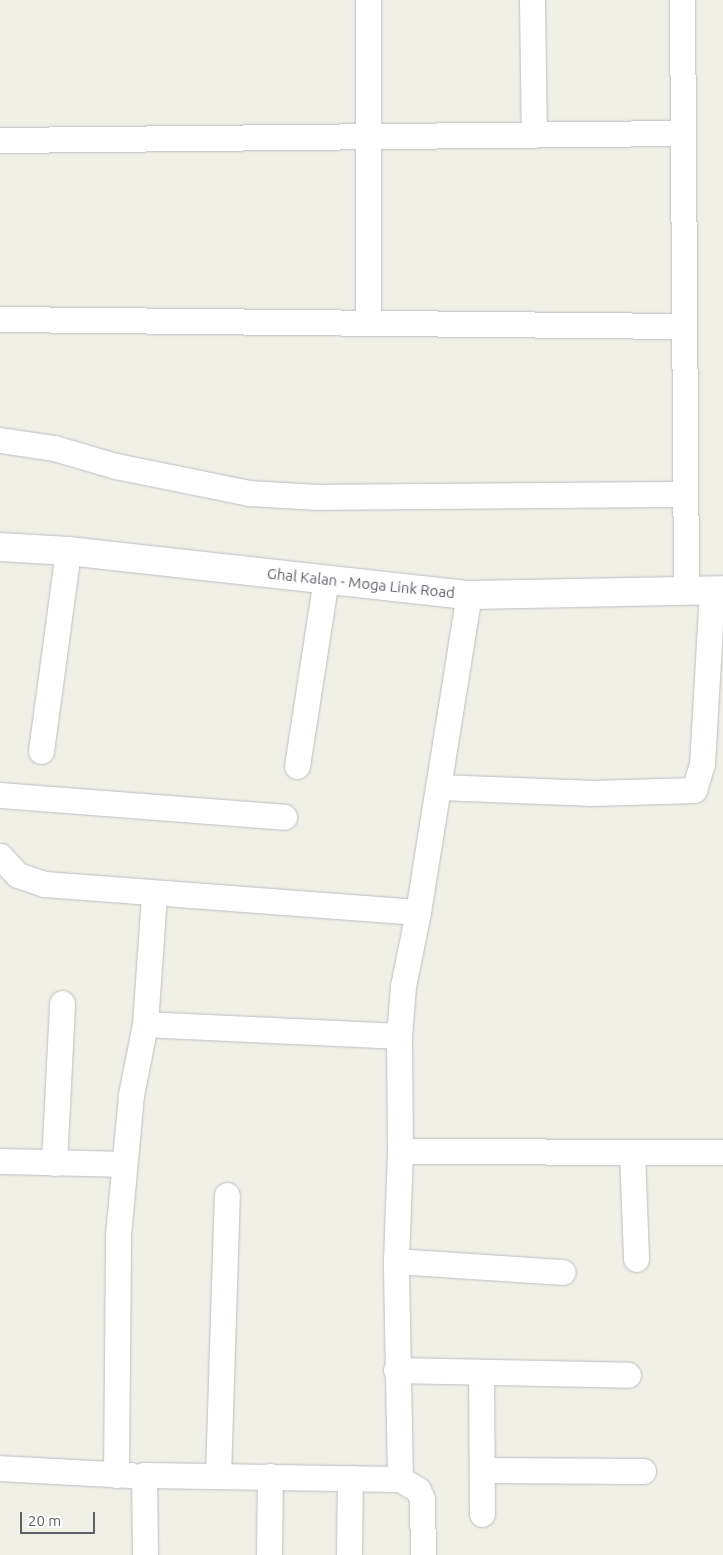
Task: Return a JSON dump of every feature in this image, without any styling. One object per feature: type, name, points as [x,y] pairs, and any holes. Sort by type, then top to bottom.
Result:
[{"type":"street","points":[[368,0],[370,136],[368,323]]},
{"type":"street","points":[[532,0],[534,135]]},
{"type":"street","points":[[439,787],[593,794],[694,790],[702,764],[707,590],[685,494],[682,0]]},
{"type":"street","points":[[0,140],[683,133]]},
{"type":"street","points":[[0,319],[684,326]]},
{"type":"street","points":[[0,440],[54,448],[116,466],[249,492],[318,497],[685,494]]},
{"type":"street","name":"Ghal Kalan - Moga Link Road","points":[[0,546],[68,551],[469,595],[707,590]]},
{"type":"street","points":[[41,751],[68,551]]},
{"type":"street","points":[[297,766],[326,579]]},
{"type":"street","points":[[400,1478],[396,1370],[396,1261],[400,1151],[399,1036],[403,986],[418,912],[469,595]]},
{"type":"street","points":[[0,795],[284,817]]},
{"type":"street","points":[[0,856],[18,875],[29,881],[154,894],[418,912]]},
{"type":"street","points":[[116,1475],[118,1235],[131,1095],[145,1024],[154,894]]},
{"type":"street","points":[[54,1163],[62,1003]]},
{"type":"street","points":[[145,1024],[399,1036]]},
{"type":"street","points":[[400,1151],[723,1152]]},
{"type":"street","points":[[632,1153],[636,1259]]},
{"type":"street","points":[[0,1161],[124,1164]]},
{"type":"street","points":[[218,1476],[227,1196]]},
{"type":"street","points":[[396,1261],[563,1272]]},
{"type":"street","points":[[396,1370],[628,1375]]},
{"type":"street","points":[[481,1372],[482,1514]]},
{"type":"street","points":[[0,1468],[116,1475],[400,1478],[418,1490],[422,1498],[423,1555]]},
{"type":"street","points":[[482,1470],[644,1472]]},
{"type":"street","points":[[144,1475],[146,1555]]},
{"type":"street","points":[[269,1555],[270,1476]]},
{"type":"street","points":[[349,1555],[350,1478]]}]
